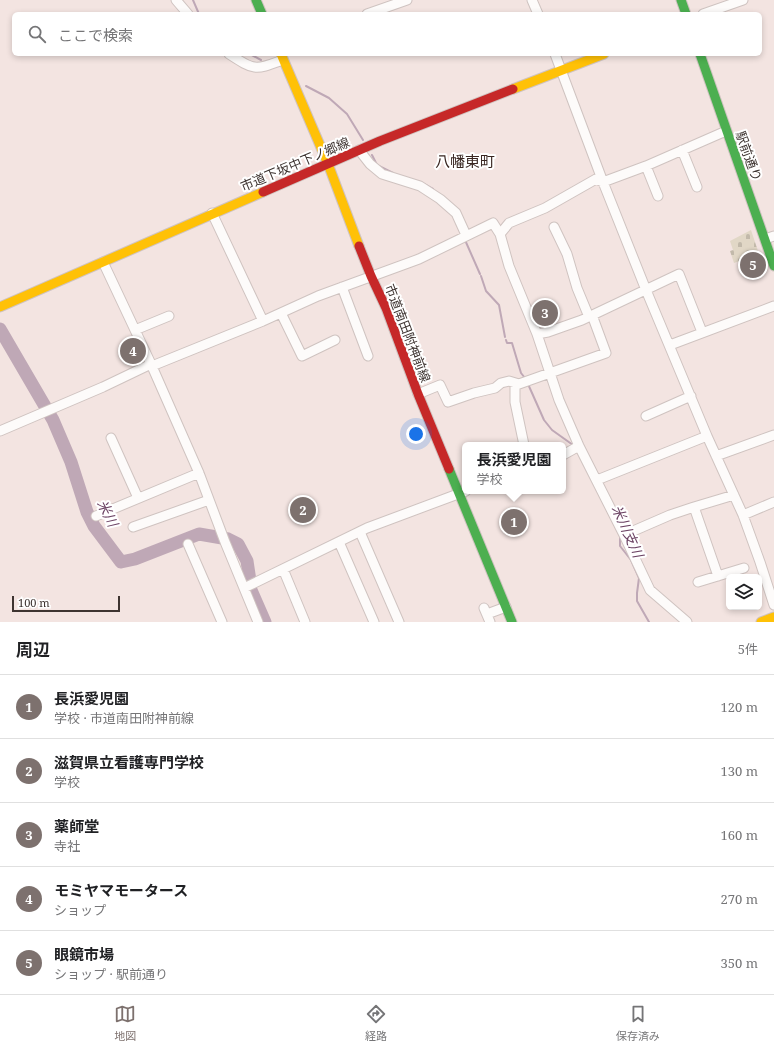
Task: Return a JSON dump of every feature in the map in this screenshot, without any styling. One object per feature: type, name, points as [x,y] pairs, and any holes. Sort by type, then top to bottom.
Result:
[{"type":"street","points":[[176,0],[186,12]]},
{"type":"street","points":[[256,0],[261,12]]},
{"type":"street","points":[[373,12],[407,0]]},
{"type":"street","points":[[532,0],[537,12]]},
{"type":"street","points":[[681,0],[685,12]]},
{"type":"street","points":[[709,12],[743,0]]},
{"type":"street","points":[[232,56],[253,68],[261,68],[282,57]]},
{"type":"street","points":[[556,56],[603,182],[646,290],[742,515],[760,562],[774,605]]},
{"type":"street","name":"市道下坂中下ノ郷線","points":[[0,307],[359,150],[506,92],[562,72],[599,56]]},
{"type":"street","name":"駅前通り","points":[[701,56],[774,266]]},
{"type":"street","name":"市道南田附神前線","points":[[282,57],[328,164],[371,276],[386,308],[418,394],[462,490]]},
{"type":"street","points":[[500,234],[510,223],[515,220],[545,208],[596,179],[603,182],[646,166],[726,131]]},
{"type":"street","points":[[359,150],[370,164],[382,174],[420,186],[440,199],[456,213],[466,235]]},
{"type":"street","points":[[682,150],[697,186]]},
{"type":"street","points":[[646,166],[658,196]]},
{"type":"street","points":[[212,213],[263,321]]},
{"type":"street","points":[[0,431],[151,365],[263,321],[318,296],[418,259],[493,223],[500,234],[509,266],[537,334],[559,400],[579,446],[650,590],[687,622]]},
{"type":"street","points":[[418,394],[440,385],[448,402],[474,393],[495,388],[501,383],[509,381],[519,384],[606,353],[591,316],[577,288],[567,254],[554,227]]},
{"type":"street","points":[[765,239],[774,236]]},
{"type":"street","points":[[103,262],[151,365],[198,473],[258,622]]},
{"type":"street","points":[[537,334],[548,332],[591,316],[679,274],[702,332]]},
{"type":"street","points":[[342,287],[368,356]]},
{"type":"street","points":[[670,345],[774,306]]},
{"type":"street","points":[[281,313],[302,356],[335,340]]},
{"type":"street","points":[[135,330],[169,316]]},
{"type":"street","points":[[515,384],[515,402],[523,442]]},
{"type":"street","points":[[646,416],[690,396]]},
{"type":"street","points":[[716,456],[774,435]]},
{"type":"street","points":[[597,480],[707,436]]},
{"type":"street","points":[[112,438],[138,498]]},
{"type":"street","points":[[566,453],[579,446]]},
{"type":"street","points":[[96,516],[198,473]]},
{"type":"street","points":[[244,588],[368,528],[462,492]]},
{"type":"street","name":"市道南田附神前線","points":[[464,494],[512,622]]},
{"type":"street","points":[[624,535],[670,515],[734,495]]},
{"type":"street","points":[[133,527],[209,500]]},
{"type":"street","points":[[742,515],[774,502]]},
{"type":"street","points":[[694,507],[718,576]]},
{"type":"street","points":[[360,532],[399,622]]},
{"type":"street","points":[[339,542],[374,622]]},
{"type":"street","points":[[188,544],[222,622]]},
{"type":"street","points":[[698,582],[744,568]]},
{"type":"street","points":[[283,569],[305,622]]},
{"type":"street","points":[[487,615],[506,607]]},
{"type":"street","points":[[761,622],[774,616]]},
{"type":"green space","points":[[751,230],[759,254],[734,263],[730,251],[733,250],[730,241]]},
{"type":"waterway","name":"米川支川","points":[[193,0],[198,12]]},
{"type":"waterway","name":"米川支川","points":[[254,56],[261,60]]},
{"type":"waterway","name":"米川支川","points":[[306,86],[329,98],[347,114],[363,140]]},
{"type":"waterway","name":"米川支川","points":[[372,155],[377,165],[393,173]]},
{"type":"waterway","name":"米川支川","points":[[422,183],[433,189]]},
{"type":"waterway","name":"米川支川","points":[[465,240],[480,274]]},
{"type":"waterway","name":"米川支川","points":[[481,276],[486,291],[499,305],[505,337]]},
{"type":"waterway","name":"米川","points":[[0,329],[53,420],[71,462],[87,512],[94,526],[121,562],[135,559],[199,534],[228,539],[238,544],[247,561],[250,581]]},
{"type":"waterway","name":"米川支川","points":[[506,340],[507,343],[512,343],[521,373],[525,378]]},
{"type":"waterway","name":"米川支川","points":[[528,384],[544,420],[552,430],[573,445]]},
{"type":"waterway","name":"米川支川","points":[[620,535],[620,546],[631,560],[639,578],[637,601],[649,622]]},
{"type":"waterway","name":"米川","points":[[251,590],[265,622]]},
{"type":"traffic: fast","points":[[256,0],[261,12]]},
{"type":"traffic: fast","points":[[681,0],[685,12]]},
{"type":"traffic: fast","points":[[701,56],[774,266]]},
{"type":"traffic: fast","points":[[449,469],[512,622]]},
{"type":"traffic: slow","points":[[282,56],[328,164],[359,246]]},
{"type":"traffic: slow","points":[[513,89],[599,56]]},
{"type":"traffic: slow","points":[[0,307],[263,192]]},
{"type":"traffic: slow","points":[[761,622],[774,617]]},
{"type":"traffic: jam","points":[[263,192],[380,141],[513,89]]},
{"type":"traffic: jam","points":[[359,246],[386,308],[418,394],[449,469]]},
{"type":"place","name":"眼鏡市場","points":[[753,265]]},
{"type":"place","name":"薬師堂","points":[[545,313]]},
{"type":"place","name":"モミヤマモータース","points":[[133,351]]},
{"type":"place","name":"滋賀県立看護専門学校","points":[[303,510]]},
{"type":"place","name":"長浜愛児園","points":[[514,522]]},
{"type":"district","name":"八幡東町","points":[[465,161]]}]
